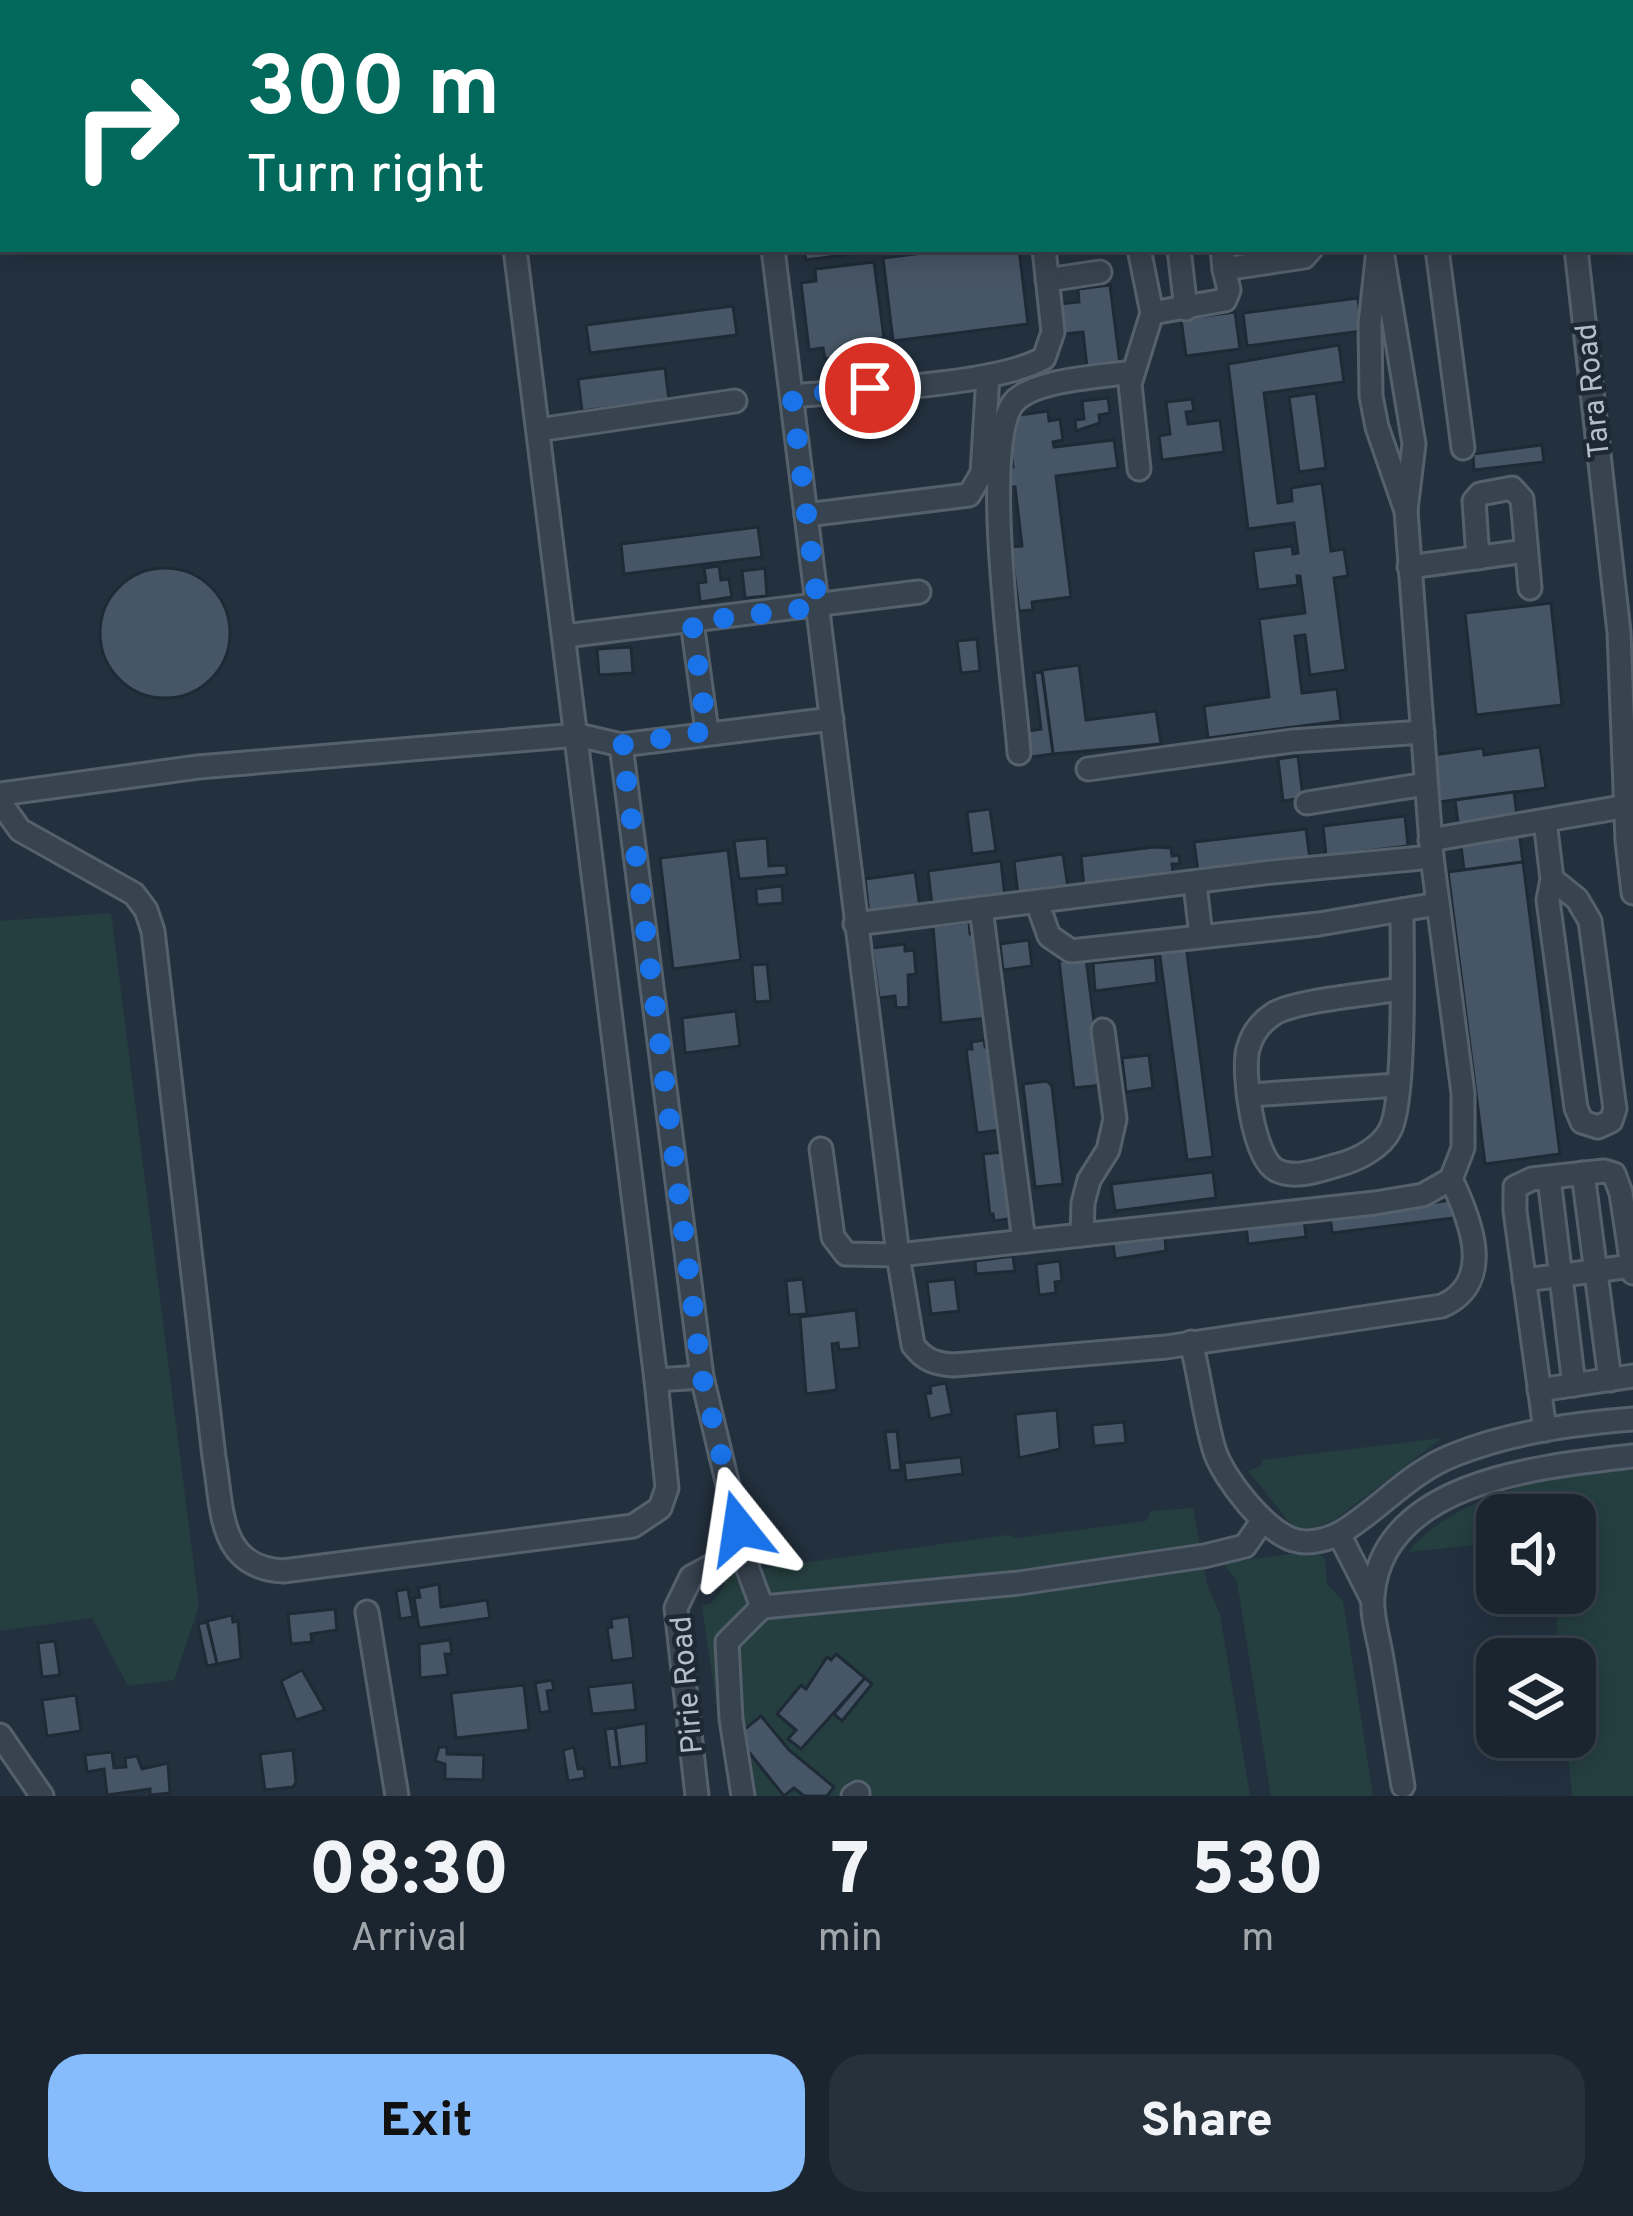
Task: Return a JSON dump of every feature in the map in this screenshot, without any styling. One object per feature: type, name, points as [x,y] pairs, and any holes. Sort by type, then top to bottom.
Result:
[{"type":"street","points":[[515,252],[578,734],[667,1488],[657,1511],[633,1526],[283,1570],[265,1570],[235,1551],[228,1537],[214,1457],[153,931],[134,894],[20,830],[0,798],[198,767],[578,734],[622,745],[832,719]]},
{"type":"street","points":[[773,252],[855,924],[914,1345],[935,1364],[1191,1342],[1442,1306],[1455,1300],[1473,1273],[1475,1254],[1468,1214],[1451,1179]]},
{"type":"street","points":[[792,396],[988,376],[1031,366],[1044,358],[1053,332],[1043,252]]},
{"type":"street","points":[[1139,469],[1131,372],[1152,314],[1140,252]]},
{"type":"street","points":[[1179,252],[1186,309]]},
{"type":"street","points":[[1152,314],[1225,300],[1223,259],[1304,257],[1308,252]]},
{"type":"street","points":[[1380,252],[1370,324],[1371,396],[1406,511]]},
{"type":"street","points":[[821,1149],[836,1246],[845,1254],[898,1255],[1375,1203],[1423,1195],[1451,1179],[1463,1148],[1465,1123],[1431,848],[1409,567],[1406,511],[1414,444],[1381,252]]},
{"type":"street","points":[[1438,252],[1463,448]]},
{"type":"street","name":"Tara Road","points":[[1576,252],[1619,632],[1633,893]]},
{"type":"street","points":[[1047,280],[1100,272]]},
{"type":"street","points":[[1019,753],[996,501],[998,449],[1006,417],[1015,401],[1038,387],[1131,372]]},
{"type":"street","points":[[806,515],[969,494],[982,473],[988,376]]},
{"type":"street","points":[[538,430],[735,401]]},
{"type":"street","points":[[1478,558],[1474,501],[1480,494],[1512,488],[1521,495],[1530,588]]},
{"type":"street","points":[[1409,567],[1526,551]]},
{"type":"street","points":[[565,637],[919,592]]},
{"type":"street","points":[[692,622],[707,731]]},
{"type":"street","points":[[1088,769],[1292,741],[1423,732]]},
{"type":"street","points":[[622,745],[702,1377],[762,1607]]},
{"type":"street","points":[[1307,803],[1426,784]]},
{"type":"street","points":[[855,924],[1195,884],[1431,848],[1630,805]]},
{"type":"street","points":[[1545,821],[1552,879],[1548,900],[1576,1108],[1582,1122],[1598,1127],[1611,1121],[1615,1109],[1590,921],[1577,899],[1552,879]]},
{"type":"street","points":[[1195,884],[1201,936]]},
{"type":"street","points":[[1037,902],[1049,936],[1071,951],[1437,904]]},
{"type":"street","points":[[981,908],[1024,1240]]},
{"type":"street","points":[[1401,988],[1279,1011],[1259,1026],[1246,1061],[1257,1144],[1265,1162],[1288,1174],[1303,1174],[1346,1163],[1383,1140],[1396,1114],[1401,988],[1402,910]]},
{"type":"street","points":[[1082,1235],[1083,1203],[1108,1150],[1115,1118],[1103,1030]]},
{"type":"street","points":[[1250,1096],[1398,1085]]},
{"type":"street","points":[[1524,1280],[1632,1270],[1617,1178],[1608,1171],[1583,1173],[1520,1183],[1514,1191],[1524,1280],[1545,1430]]},
{"type":"street","points":[[1539,1390],[1622,1378],[1595,1271],[1583,1173]]},
{"type":"street","points":[[1549,1178],[1574,1385]]},
{"type":"street","points":[[1191,1342],[1214,1450],[1231,1482],[1264,1520],[1301,1542],[1339,1534],[1426,1468],[1454,1455],[1545,1430],[1633,1419]]},
{"type":"street","points":[[656,1380],[702,1377]]},
{"type":"street","points":[[1372,1600],[1392,1538],[1426,1510],[1496,1478],[1535,1467],[1633,1456]]},
{"type":"street","points":[[743,1796],[727,1642],[762,1607],[1019,1583],[1209,1555],[1245,1546],[1264,1520]]},
{"type":"street","name":"Pirie Road","points":[[697,1796],[676,1608],[691,1577],[741,1532]]},
{"type":"street","points":[[1339,1534],[1372,1600],[1403,1786]]},
{"type":"street","points":[[368,1612],[397,1796]]},
{"type":"street","points":[[0,1736],[42,1796]]},
{"type":"street","points":[[736,1762],[763,1796]]},
{"type":"green space","points":[[111,913],[199,1606],[174,1680],[128,1686],[92,1618],[0,1631],[0,921]]},
{"type":"green space","points":[[1442,1438],[1336,1519],[1315,1527],[1292,1525],[1248,1471],[1261,1466],[1262,1460]]},
{"type":"green space","points":[[1633,1468],[1633,1796],[1572,1796],[1568,1758],[1596,1758],[1596,1638],[1557,1638],[1557,1614],[1596,1614],[1596,1494],[1498,1494],[1573,1475]]},
{"type":"green space","points":[[1476,1504],[1476,1545],[1408,1552],[1429,1532]]},
{"type":"green space","points":[[1193,1508],[1208,1588],[1220,1614],[1250,1796],[730,1796],[702,1606],[711,1603],[725,1586],[722,1574],[1146,1521],[1151,1511]]},
{"type":"green space","points":[[1314,1551],[1325,1558],[1327,1584],[1343,1601],[1373,1796],[1271,1796],[1237,1581],[1223,1563]]},
{"type":"building","points":[[805,252],[866,252],[806,260]]},
{"type":"building","points":[[931,252],[1019,252],[1028,324],[893,341],[883,258]]},
{"type":"building","points":[[874,262],[884,338],[865,340],[867,353],[825,359],[823,348],[809,350],[801,283],[816,281],[815,269]]},
{"type":"building","points":[[1110,285],[1120,364],[1087,368],[1083,332],[1064,334],[1060,304],[1079,302],[1078,289]]},
{"type":"building","points":[[1358,298],[1362,331],[1247,346],[1243,313]]},
{"type":"building","points":[[733,306],[737,335],[590,353],[586,325]]},
{"type":"building","points":[[1235,312],[1240,349],[1186,356],[1181,319]]},
{"type":"building","points":[[1339,345],[1344,382],[1264,393],[1278,503],[1292,501],[1291,488],[1322,483],[1331,551],[1344,549],[1348,576],[1334,578],[1346,670],[1310,675],[1305,635],[1295,636],[1302,693],[1337,689],[1341,721],[1208,738],[1204,706],[1269,697],[1259,619],[1305,613],[1300,576],[1298,585],[1258,590],[1253,551],[1292,546],[1293,554],[1298,553],[1294,523],[1248,529],[1228,364]]},
{"type":"building","points":[[665,368],[669,400],[582,411],[578,379]]},
{"type":"building","points":[[1316,393],[1326,468],[1299,472],[1289,397]]},
{"type":"building","points":[[1108,398],[1110,413],[1099,415],[1100,423],[1076,431],[1075,420],[1084,419],[1082,401]]},
{"type":"building","points":[[1192,399],[1194,411],[1186,412],[1188,424],[1220,420],[1224,452],[1162,460],[1159,436],[1170,434],[1166,402]]},
{"type":"building","points":[[873,403],[875,425],[843,428],[841,406]]},
{"type":"building","points":[[1048,411],[1049,421],[1060,419],[1063,440],[1053,442],[1054,447],[1114,440],[1118,468],[1056,476],[1071,597],[1032,602],[1033,610],[1019,611],[1011,547],[1022,546],[1015,487],[1006,488],[1003,468],[1013,467],[1007,424],[1012,416]]},
{"type":"building","points":[[1542,445],[1544,462],[1474,470],[1473,454]]},
{"type":"building","points":[[758,527],[762,557],[624,574],[621,544]]},
{"type":"building","points":[[719,566],[721,580],[729,579],[732,597],[700,602],[698,583],[706,582],[704,568]]},
{"type":"building","points":[[165,568],[190,573],[211,587],[225,608],[230,633],[225,658],[211,679],[190,693],[165,698],[140,693],[119,679],[105,658],[100,633],[105,608],[119,587],[140,573]]},
{"type":"building","points":[[765,568],[767,596],[745,598],[742,571]]},
{"type":"building","points":[[1551,603],[1562,705],[1476,715],[1465,613]]},
{"type":"building","points":[[977,639],[980,671],[961,673],[957,641]]},
{"type":"building","points":[[631,647],[633,673],[599,675],[597,649]]},
{"type":"building","points":[[1079,665],[1086,720],[1156,711],[1161,744],[1053,754],[1042,670]]},
{"type":"building","points":[[1042,672],[1053,754],[1031,757],[1028,731],[1041,729],[1034,673]]},
{"type":"building","points":[[1540,747],[1546,788],[1439,802],[1433,755],[1483,748],[1484,755]]},
{"type":"building","points":[[1298,756],[1303,798],[1283,801],[1278,759]]},
{"type":"building","points":[[1514,792],[1523,862],[1464,870],[1455,800]]},
{"type":"building","points":[[990,809],[996,851],[972,854],[967,812]]},
{"type":"building","points":[[1405,816],[1408,846],[1326,856],[1323,826]]},
{"type":"building","points":[[1306,829],[1310,859],[1198,872],[1194,842]]},
{"type":"building","points":[[767,838],[769,866],[786,865],[787,875],[739,879],[734,841]]},
{"type":"building","points":[[1171,848],[1172,856],[1179,855],[1180,864],[1172,864],[1173,873],[1084,887],[1081,856]]},
{"type":"building","points":[[728,850],[741,960],[673,969],[660,858]]},
{"type":"building","points":[[1063,854],[1068,888],[1018,895],[1014,861]]},
{"type":"building","points":[[1001,861],[1005,897],[932,906],[928,871]]},
{"type":"building","points":[[1523,862],[1560,1154],[1485,1164],[1448,872]]},
{"type":"building","points":[[915,872],[920,907],[869,914],[865,879]]},
{"type":"building","points":[[782,886],[783,903],[757,905],[756,889]]},
{"type":"building","points":[[969,922],[970,934],[977,934],[987,1018],[941,1023],[933,926]]},
{"type":"building","points":[[1029,940],[1032,966],[1003,970],[1000,944]]},
{"type":"building","points":[[905,944],[905,951],[914,950],[916,974],[908,975],[909,1007],[896,1008],[895,996],[879,998],[872,948]]},
{"type":"building","points":[[1186,945],[1213,1157],[1187,1160],[1159,949]]},
{"type":"building","points":[[1155,957],[1157,983],[1095,991],[1093,963]]},
{"type":"building","points":[[1086,958],[1102,1085],[1074,1088],[1059,961]]},
{"type":"building","points":[[767,964],[771,1001],[755,1002],[752,965]]},
{"type":"building","points":[[736,1011],[740,1046],[685,1053],[682,1018]]},
{"type":"building","points":[[984,1040],[985,1047],[989,1046],[1000,1130],[977,1133],[966,1049],[972,1049],[971,1042]]},
{"type":"building","points":[[1149,1055],[1153,1088],[1126,1092],[1122,1058]]},
{"type":"building","points":[[1047,1081],[1052,1086],[1063,1184],[1035,1187],[1023,1084]]},
{"type":"building","points":[[1003,1152],[1010,1212],[1008,1219],[994,1221],[983,1154]]},
{"type":"building","points":[[1213,1172],[1216,1198],[1115,1211],[1111,1184]]},
{"type":"building","points":[[1452,1200],[1454,1218],[1332,1233],[1330,1216]]},
{"type":"building","points":[[1304,1219],[1306,1237],[1248,1244],[1246,1226]]},
{"type":"building","points":[[1165,1238],[1166,1251],[1115,1259],[1113,1244],[1117,1242]]},
{"type":"building","points":[[1013,1256],[1015,1271],[976,1274],[975,1261]]},
{"type":"building","points":[[1060,1261],[1062,1281],[1055,1282],[1056,1293],[1039,1295],[1036,1264]]},
{"type":"building","points":[[803,1279],[807,1314],[789,1315],[786,1281]]},
{"type":"building","points":[[955,1279],[959,1311],[931,1314],[927,1282]]},
{"type":"building","points":[[856,1310],[860,1348],[839,1350],[838,1343],[832,1344],[837,1390],[806,1394],[800,1317]]},
{"type":"building","points":[[946,1383],[952,1414],[930,1419],[925,1394],[931,1393],[930,1386]]},
{"type":"building","points":[[1057,1410],[1060,1449],[1019,1458],[1015,1414]]},
{"type":"building","points":[[1124,1422],[1126,1443],[1094,1446],[1092,1425]]},
{"type":"building","points":[[897,1431],[901,1470],[890,1471],[885,1432]]},
{"type":"building","points":[[961,1457],[963,1474],[906,1481],[904,1463]]},
{"type":"building","points":[[439,1584],[441,1607],[487,1600],[490,1618],[419,1628],[414,1598],[420,1597],[418,1588]]},
{"type":"building","points":[[408,1589],[413,1617],[400,1619],[396,1591]]},
{"type":"building","points":[[335,1609],[337,1630],[311,1634],[312,1642],[291,1644],[288,1614]]},
{"type":"building","points":[[232,1615],[233,1622],[238,1621],[241,1659],[217,1664],[207,1621]]},
{"type":"building","points":[[629,1616],[634,1658],[612,1661],[607,1628],[612,1627],[611,1619]]},
{"type":"building","points":[[207,1622],[217,1664],[207,1666],[198,1624]]},
{"type":"building","points":[[450,1640],[452,1654],[445,1654],[448,1675],[420,1678],[419,1644]]},
{"type":"building","points":[[55,1641],[60,1675],[42,1677],[38,1643]]},
{"type":"building","points":[[836,1654],[865,1678],[801,1749],[788,1739],[796,1730],[777,1714],[801,1685],[806,1689],[827,1657],[831,1660]]},
{"type":"building","points":[[302,1670],[325,1710],[296,1720],[281,1681]]},
{"type":"building","points":[[865,1678],[872,1684],[842,1721],[834,1714]]},
{"type":"building","points":[[552,1680],[554,1690],[547,1691],[550,1711],[540,1713],[535,1683]]},
{"type":"building","points":[[633,1682],[636,1710],[592,1714],[588,1687]]},
{"type":"building","points":[[524,1685],[529,1730],[456,1738],[451,1693]]},
{"type":"building","points":[[76,1695],[81,1731],[47,1736],[42,1700]]},
{"type":"building","points":[[761,1716],[789,1750],[834,1787],[827,1796],[804,1796],[794,1788],[784,1796],[736,1736]]},
{"type":"building","points":[[646,1723],[647,1763],[620,1767],[615,1728]]},
{"type":"building","points":[[615,1728],[620,1767],[610,1768],[605,1729]]},
{"type":"building","points":[[439,1747],[447,1747],[447,1754],[484,1755],[483,1780],[445,1779],[445,1764],[435,1761]]},
{"type":"building","points":[[574,1747],[585,1778],[568,1781],[563,1750]]},
{"type":"building","points":[[293,1750],[293,1787],[265,1790],[260,1754]]},
{"type":"building","points":[[112,1752],[114,1768],[126,1767],[125,1758],[137,1756],[142,1769],[168,1763],[170,1793],[150,1795],[150,1789],[107,1795],[104,1769],[87,1772],[85,1755]]},
{"type":"route","points":[[739,1528],[702,1377],[622,745],[707,731],[692,622],[818,607],[792,396],[870,388]]}]
